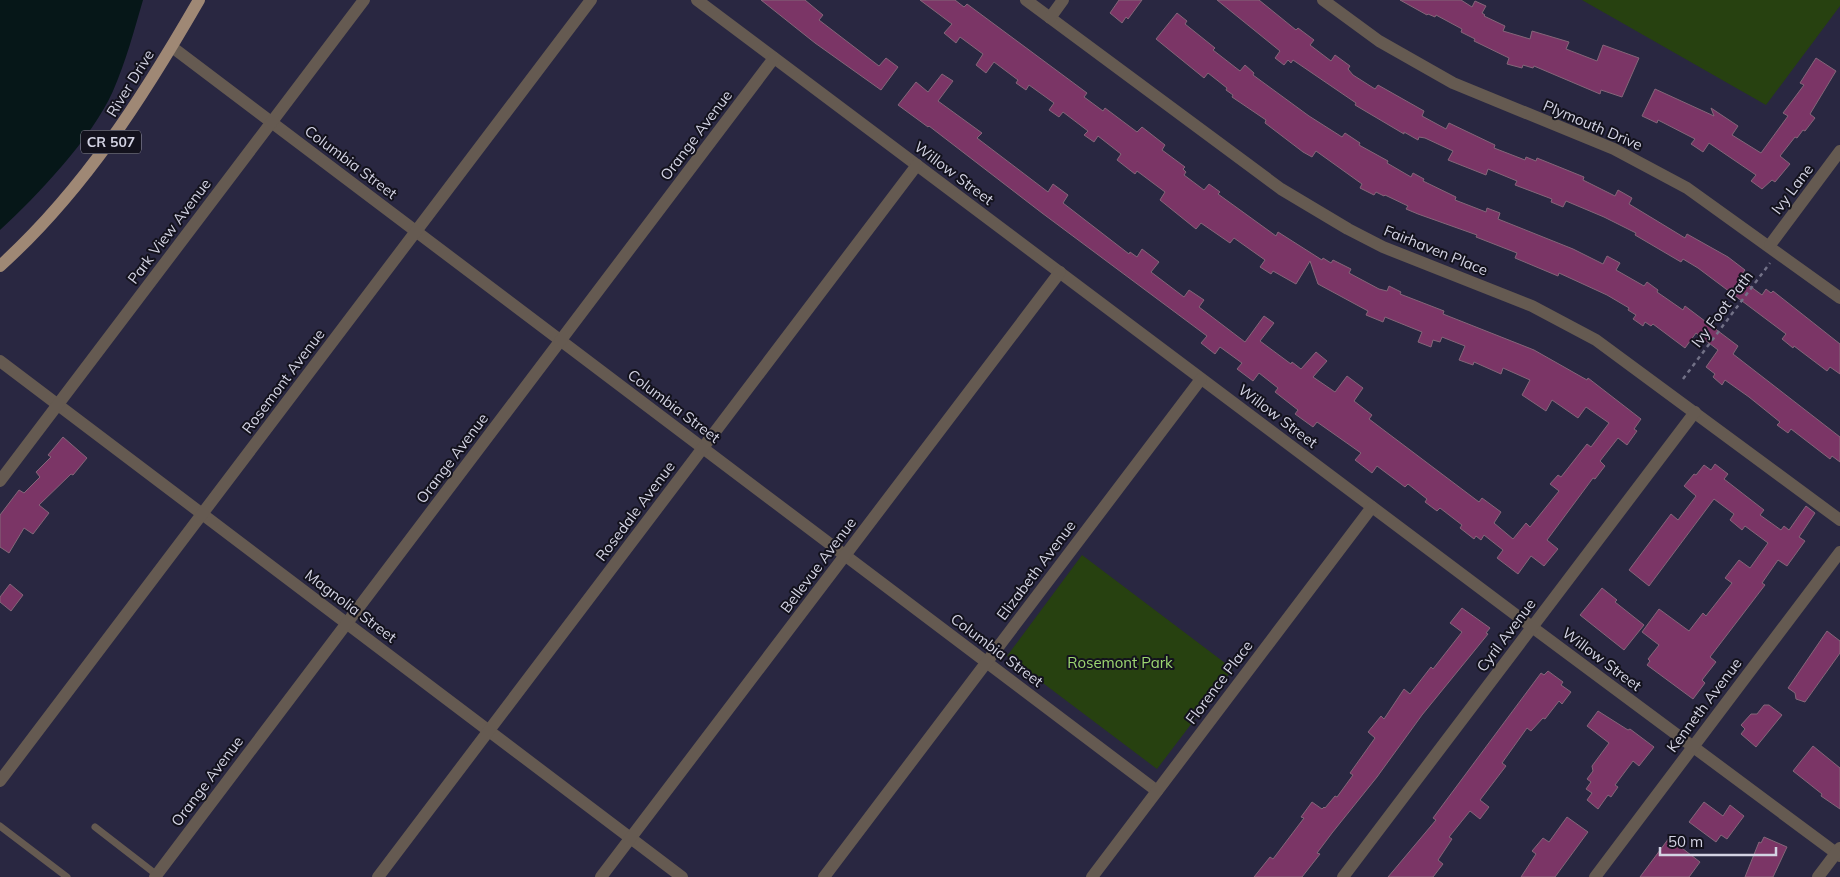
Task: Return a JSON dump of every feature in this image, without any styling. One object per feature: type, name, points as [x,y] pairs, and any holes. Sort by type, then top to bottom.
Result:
[{"type":"main road","name":"River Drive","points":[[0,266],[52,215],[93,166],[131,114],[199,0]]},
{"type":"street","name":"Park View Avenue","points":[[0,481],[364,0]]},
{"type":"street","name":"Rosemont Avenue","points":[[0,782],[592,0]]},
{"type":"street","name":"Willow Street","points":[[697,0],[1532,627],[1693,747],[1839,852]]},
{"type":"street","name":"Fairhaven Place","points":[[1026,0],[1250,168],[1313,209],[1383,247],[1532,306],[1566,322],[1625,360],[1840,520]]},
{"type":"street","points":[[1050,18],[1063,0]]},
{"type":"street","name":"Plymouth Drive","points":[[1323,0],[1379,41],[1453,83],[1574,132],[1650,167],[1687,188],[1840,298]]},
{"type":"street","name":"Columbia Street","points":[[172,47],[1157,791]]},
{"type":"street","name":"Orange Avenue","points":[[156,876],[774,58]]},
{"type":"street","name":"Ivy Lane","points":[[1774,249],[1840,151]]},
{"type":"street","name":"Rosedale Avenue","points":[[378,877],[917,165]]},
{"type":"street","name":"Bellevue Avenue","points":[[602,877],[1060,272]]},
{"type":"street","name":"Magnolia Street","points":[[0,361],[682,877]]},
{"type":"street","name":"Elizabeth Avenue","points":[[824,877],[1202,379]]},
{"type":"street","name":"Cyril Avenue","points":[[1343,877],[1695,412]]},
{"type":"street","name":"Florence Place","points":[[1092,877],[1372,507]]},
{"type":"street","name":"Kenneth Avenue","points":[[1595,877],[1840,552]]},
{"type":"street","points":[[1818,877],[1839,852]]},
{"type":"lane","points":[[0,826],[67,877]]},
{"type":"lane","points":[[96,827],[156,876]]},
{"type":"path","name":"Ivy Foot Path","points":[[1683,379],[1774,249]]},
{"type":"green space","points":[[1582,0],[1840,0],[1840,6],[1766,105]]},
{"type":"green space","name":"Rosemont Park","points":[[1082,555],[1233,669],[1157,769],[1007,656]]},
{"type":"shaded area","points":[[0,0],[143,0],[130,46],[104,109],[92,128],[63,165],[0,230]]},
{"type":"building","points":[[761,0],[805,0],[823,15],[819,20],[879,66],[886,58],[898,67],[881,90],[815,43]]},
{"type":"building","points":[[920,0],[955,0],[964,7],[967,4],[1087,93],[1084,97],[1103,111],[1105,108],[1137,132],[1142,127],[1165,145],[1162,150],[1185,167],[1183,169],[1186,172],[1184,175],[1204,190],[1209,184],[1220,192],[1218,194],[1276,236],[1278,232],[1322,260],[1323,258],[1331,263],[1333,260],[1351,269],[1349,273],[1379,289],[1387,291],[1389,286],[1401,292],[1400,294],[1444,311],[1443,314],[1534,350],[1587,380],[1588,378],[1641,419],[1634,429],[1637,431],[1627,445],[1618,438],[1600,461],[1605,466],[1595,479],[1593,478],[1547,540],[1558,549],[1544,566],[1531,556],[1518,574],[1497,558],[1503,550],[1484,535],[1481,540],[1476,536],[1474,539],[1460,528],[1462,525],[1440,508],[1437,511],[1425,502],[1427,499],[1408,484],[1405,487],[1377,466],[1372,473],[1355,460],[1361,453],[1317,422],[1313,427],[1295,414],[1298,410],[1275,392],[1278,388],[1259,373],[1253,381],[1237,369],[1242,363],[1220,347],[1215,354],[1201,343],[1207,336],[929,126],[898,105],[916,82],[928,92],[942,74],[953,81],[938,101],[982,133],[977,138],[1048,192],[1053,184],[1068,195],[1063,203],[1129,254],[1130,252],[1137,257],[1142,249],[1159,262],[1151,272],[1184,297],[1189,290],[1204,300],[1199,307],[1245,342],[1264,316],[1274,323],[1260,341],[1291,364],[1292,362],[1301,369],[1316,352],[1327,361],[1313,377],[1335,392],[1347,376],[1363,388],[1354,401],[1372,415],[1369,419],[1479,502],[1482,498],[1501,512],[1494,523],[1513,539],[1526,523],[1530,527],[1559,491],[1550,484],[1558,475],[1561,477],[1587,444],[1591,447],[1609,423],[1586,407],[1578,418],[1552,400],[1546,411],[1522,395],[1530,380],[1503,368],[1501,374],[1474,362],[1473,365],[1459,360],[1465,346],[1442,337],[1440,342],[1433,340],[1431,347],[1418,342],[1422,332],[1385,317],[1383,322],[1366,315],[1368,311],[1318,284],[1310,261],[1296,284],[1273,271],[1271,274],[1260,267],[1265,260],[1234,238],[1230,243],[1201,223],[1196,229],[1160,200],[1165,192],[1137,171],[1135,174],[1117,160],[1121,154],[1098,136],[1094,142],[1084,135],[1088,131],[1063,112],[1059,117],[1049,110],[1054,103],[1029,85],[1026,90],[1016,83],[1018,80],[994,62],[986,73],[976,65],[983,54],[960,37],[956,43],[944,33],[952,24]]},
{"type":"building","points":[[1119,0],[1142,0],[1128,19],[1126,17],[1122,23],[1110,13]]},
{"type":"building","points":[[1217,0],[1259,0],[1296,30],[1298,28],[1314,40],[1310,45],[1331,61],[1335,55],[1350,66],[1348,69],[1353,75],[1375,89],[1378,85],[1424,111],[1422,116],[1446,129],[1449,123],[1495,145],[1494,148],[1525,160],[1526,157],[1536,161],[1537,158],[1584,177],[1583,180],[1615,196],[1618,190],[1632,198],[1629,204],[1685,238],[1687,234],[1728,257],[1745,270],[1739,278],[1762,295],[1766,289],[1771,293],[1773,291],[1840,344],[1840,374],[1830,367],[1827,371],[1794,346],[1793,348],[1782,339],[1786,334],[1698,268],[1683,259],[1681,262],[1635,235],[1636,233],[1604,217],[1566,201],[1563,207],[1551,202],[1552,199],[1515,185],[1517,181],[1488,169],[1486,175],[1448,160],[1453,151],[1425,138],[1419,137],[1418,140],[1404,132],[1404,134],[1355,105],[1356,103],[1293,60],[1291,63],[1288,60],[1284,65],[1275,58],[1280,51]]},
{"type":"building","points":[[1400,0],[1461,0],[1472,7],[1475,1],[1486,6],[1482,13],[1484,16],[1505,26],[1503,31],[1530,39],[1532,31],[1569,42],[1566,49],[1597,61],[1603,45],[1639,58],[1622,97],[1601,90],[1600,94],[1534,66],[1533,68],[1523,65],[1522,68],[1507,64],[1509,58],[1474,41],[1475,39],[1461,32],[1462,29],[1436,15],[1435,17],[1427,15]]},
{"type":"building","points":[[1177,13],[1187,21],[1185,24],[1215,48],[1213,50],[1240,71],[1245,65],[1254,73],[1253,75],[1309,116],[1342,137],[1345,133],[1360,143],[1359,145],[1388,161],[1387,163],[1411,177],[1413,173],[1424,179],[1423,181],[1456,197],[1455,200],[1486,212],[1487,208],[1500,213],[1498,219],[1573,249],[1603,264],[1607,256],[1620,263],[1616,270],[1644,286],[1647,282],[1658,290],[1657,292],[1683,310],[1685,306],[1738,346],[1733,354],[1840,437],[1840,462],[1832,456],[1830,459],[1791,429],[1788,433],[1777,425],[1780,422],[1749,397],[1725,380],[1722,385],[1713,377],[1715,374],[1706,367],[1718,350],[1696,333],[1685,348],[1653,324],[1651,326],[1645,322],[1643,326],[1633,319],[1636,315],[1628,310],[1629,308],[1607,295],[1559,273],[1558,276],[1515,258],[1517,253],[1476,237],[1477,235],[1406,209],[1408,206],[1385,195],[1376,192],[1374,195],[1360,188],[1362,184],[1316,151],[1312,157],[1303,152],[1265,123],[1266,120],[1232,97],[1233,95],[1226,90],[1227,88],[1208,73],[1204,78],[1156,39]]},
{"type":"building","points":[[1816,58],[1836,71],[1810,114],[1815,118],[1805,131],[1803,130],[1797,138],[1795,137],[1780,156],[1790,164],[1775,182],[1772,180],[1762,189],[1751,181],[1756,175],[1709,143],[1703,152],[1691,144],[1695,139],[1658,120],[1657,123],[1642,116],[1655,89],[1714,116],[1711,108],[1738,126],[1732,135],[1761,153],[1788,116],[1783,113],[1804,85],[1800,83]]},
{"type":"building","points":[[63,437],[87,458],[73,475],[71,474],[39,505],[49,513],[33,534],[24,528],[9,553],[0,547],[0,515],[19,490],[24,493],[40,477],[36,472],[51,457],[48,455]]},
{"type":"building","points":[[1715,464],[1728,474],[1724,479],[1764,510],[1760,515],[1781,530],[1784,526],[1789,530],[1806,506],[1815,513],[1799,537],[1805,541],[1787,566],[1778,560],[1762,583],[1765,585],[1710,657],[1716,662],[1702,680],[1705,683],[1693,699],[1647,665],[1650,661],[1648,659],[1659,645],[1642,632],[1659,609],[1689,631],[1703,613],[1706,616],[1732,583],[1725,578],[1739,560],[1750,568],[1768,543],[1745,526],[1742,530],[1730,520],[1734,514],[1714,499],[1649,586],[1629,570],[1671,514],[1678,520],[1696,496],[1684,486],[1704,465],[1711,470]]},
{"type":"building","points":[[10,584],[23,595],[11,611],[0,602],[0,597]]},
{"type":"building","points":[[1602,588],[1617,600],[1615,602],[1644,625],[1624,650],[1580,615]]},
{"type":"building","points":[[1462,608],[1490,628],[1486,633],[1488,634],[1422,715],[1377,777],[1317,853],[1320,854],[1302,877],[1254,877],[1270,857],[1273,859],[1304,818],[1301,817],[1312,802],[1322,809],[1335,796],[1337,797],[1353,775],[1350,773],[1375,738],[1368,732],[1381,716],[1384,719],[1404,689],[1410,694],[1431,667],[1433,669],[1462,632],[1450,623]]},
{"type":"building","points":[[1827,631],[1840,641],[1840,653],[1805,702],[1796,699],[1795,693],[1788,688]]},
{"type":"building","points":[[1548,671],[1563,682],[1561,685],[1571,692],[1562,704],[1559,701],[1545,719],[1543,718],[1531,731],[1527,728],[1502,763],[1506,766],[1480,800],[1489,807],[1480,819],[1470,811],[1449,837],[1452,839],[1438,860],[1443,864],[1433,877],[1388,877],[1436,820],[1433,818],[1541,673],[1544,675]]},
{"type":"building","points":[[1764,705],[1769,705],[1782,715],[1756,747],[1741,734],[1745,729],[1741,725],[1751,714],[1757,714]]},
{"type":"building","points":[[1598,711],[1628,730],[1630,729],[1654,747],[1639,766],[1633,761],[1615,785],[1618,787],[1611,797],[1608,795],[1598,809],[1587,800],[1592,793],[1586,789],[1591,782],[1587,779],[1593,771],[1592,766],[1609,743],[1587,726]]},
{"type":"building","points":[[1813,746],[1840,768],[1840,809],[1821,796],[1822,794],[1793,771]]},
{"type":"building","points":[[1704,802],[1723,816],[1730,805],[1744,816],[1727,839],[1721,835],[1716,842],[1689,822]]},
{"type":"building","points":[[1567,817],[1588,832],[1555,877],[1521,877],[1536,854],[1532,851],[1543,838],[1549,842]]},
{"type":"building","points":[[1764,837],[1787,847],[1773,877],[1745,877],[1759,842],[1761,843]]},
{"type":"building","points":[[1669,838],[1700,862],[1689,877],[1640,877]]}]
